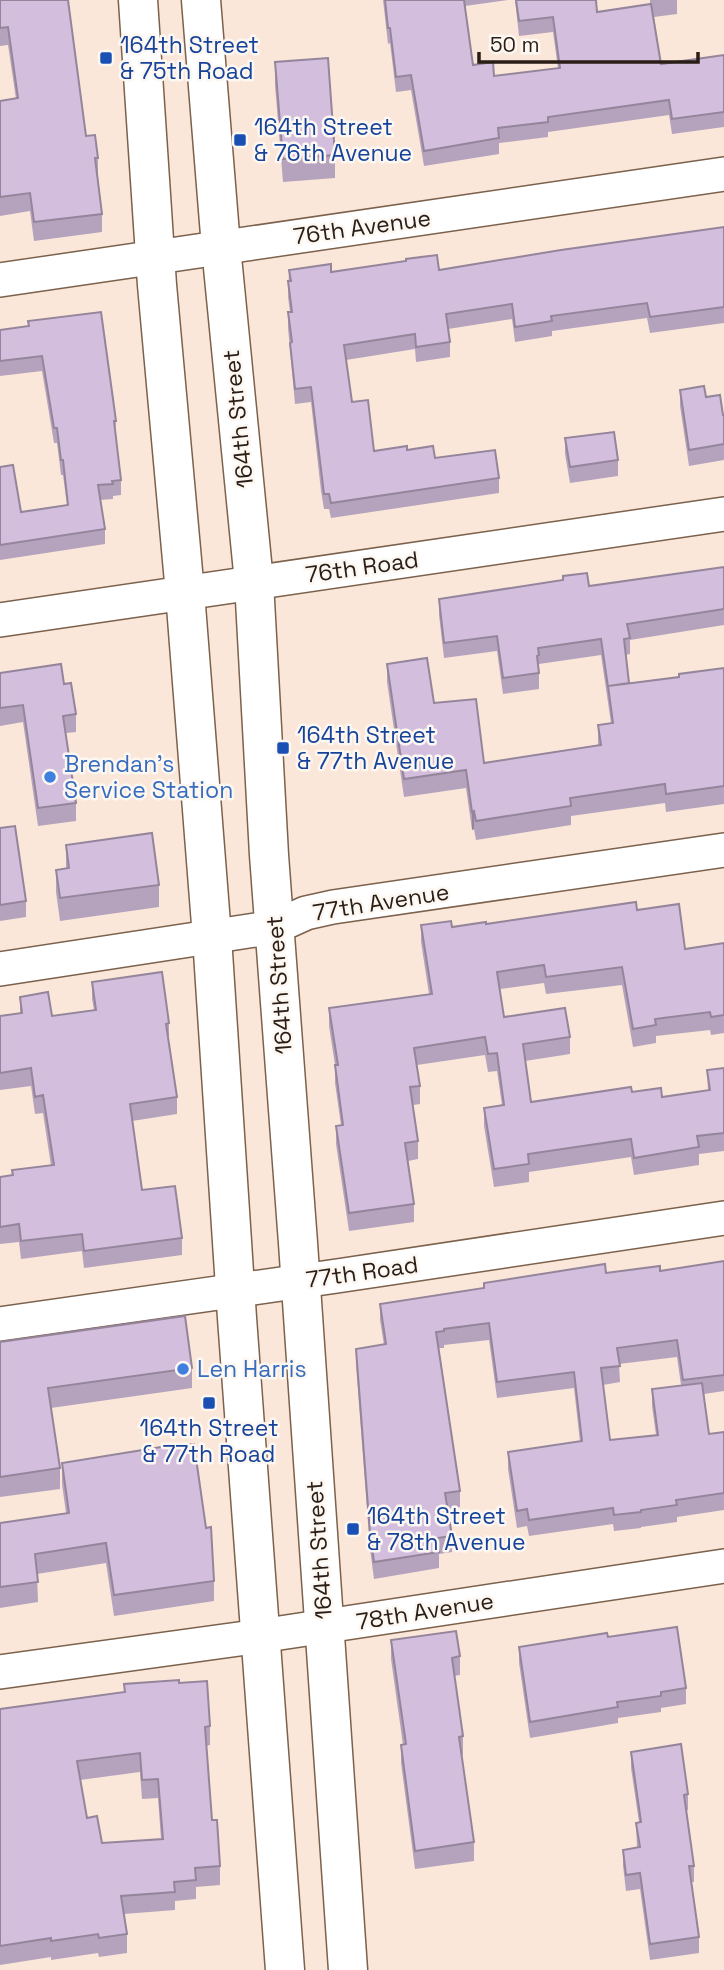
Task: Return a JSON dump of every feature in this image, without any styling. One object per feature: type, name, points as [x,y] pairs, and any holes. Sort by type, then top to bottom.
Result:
[{"type":"street","points":[[138,0],[155,257],[212,937],[285,1970]]},
{"type":"street","name":"164th Street","points":[[201,0],[221,247],[254,582],[275,927],[348,1970]]},
{"type":"street","name":"76th Avenue","points":[[0,280],[724,174]]},
{"type":"street","name":"76th Road","points":[[0,620],[724,514]]},
{"type":"street","name":"77th Avenue","points":[[0,969],[275,927],[306,913],[333,907],[724,850]]},
{"type":"street","name":"77th Road","points":[[0,1324],[724,1218]]},
{"type":"street","name":"78th Avenue","points":[[0,1672],[724,1566]]},
{"type":"building","points":[[0,0],[68,0],[86,136],[95,135],[102,214],[34,222],[30,193],[0,197],[0,101],[18,98],[8,27],[0,28]]},
{"type":"building","points":[[385,0],[464,0],[473,65],[493,62],[494,76],[560,68],[553,17],[519,21],[516,0],[596,0],[597,12],[651,4],[661,64],[724,55],[724,112],[672,119],[669,100],[548,117],[548,122],[498,128],[499,138],[424,151],[411,75],[396,77]]},
{"type":"building","points":[[328,58],[335,155],[283,159],[275,62]]},
{"type":"building","points":[[724,227],[724,307],[650,317],[647,303],[551,316],[552,321],[515,327],[512,304],[446,314],[450,342],[416,347],[415,334],[344,345],[352,402],[368,400],[374,451],[407,446],[407,450],[433,446],[435,458],[495,450],[499,478],[331,503],[329,494],[324,494],[311,387],[295,389],[288,312],[292,312],[289,270],[331,264],[331,272],[437,255],[439,270]]},
{"type":"building","points":[[101,312],[121,480],[112,481],[113,484],[98,485],[105,529],[0,545],[0,467],[13,465],[21,512],[68,505],[63,460],[57,428],[54,428],[42,356],[0,361],[0,330],[29,326],[28,321]]},
{"type":"building","points":[[704,386],[706,397],[720,395],[724,415],[724,444],[689,450],[680,390]]},
{"type":"building","points":[[614,432],[618,460],[570,467],[565,438]]},
{"type":"building","points":[[724,567],[724,609],[627,624],[630,638],[624,639],[629,683],[608,687],[601,639],[538,648],[539,673],[503,678],[497,636],[444,643],[439,599],[563,580],[563,576],[587,573],[589,586]]},
{"type":"building","points":[[427,658],[434,703],[476,699],[484,763],[601,745],[598,725],[613,723],[608,686],[724,668],[724,786],[666,794],[665,784],[570,798],[571,806],[476,821],[474,811],[472,812],[466,770],[404,779],[387,664]]},
{"type":"building","name":"Brendan's Service Station","points":[[61,664],[64,684],[71,683],[76,714],[63,716],[76,803],[38,808],[23,705],[0,708],[0,673]]},
{"type":"building","points":[[15,826],[26,901],[0,905],[0,828]]},
{"type":"building","points":[[152,833],[159,885],[60,898],[56,870],[69,868],[66,845]]},
{"type":"building","points":[[636,902],[637,910],[679,904],[685,949],[724,943],[724,1015],[711,1017],[710,1012],[655,1019],[656,1025],[633,1029],[622,967],[546,977],[544,965],[497,972],[504,1017],[565,1008],[570,1037],[523,1044],[531,1102],[631,1087],[632,1092],[661,1088],[662,1097],[710,1090],[707,1070],[724,1068],[724,1133],[697,1136],[699,1147],[634,1158],[631,1139],[528,1154],[529,1164],[494,1169],[484,1108],[504,1105],[497,1053],[488,1054],[485,1037],[414,1048],[420,1086],[410,1087],[418,1141],[405,1143],[414,1204],[349,1213],[336,1126],[343,1125],[335,1065],[338,1065],[329,1008],[432,994],[421,925],[451,921],[452,927],[486,924]]},
{"type":"building","points":[[162,972],[169,1023],[166,1024],[177,1097],[130,1104],[142,1190],[175,1186],[182,1238],[84,1251],[82,1234],[21,1241],[19,1224],[0,1227],[0,1177],[13,1175],[12,1170],[54,1165],[43,1095],[35,1097],[31,1068],[0,1073],[0,1016],[22,1013],[20,997],[48,992],[52,1016],[96,1010],[92,982]]},
{"type":"building","points":[[724,1261],[724,1375],[683,1380],[677,1340],[617,1348],[620,1366],[601,1368],[610,1440],[658,1435],[652,1389],[702,1383],[709,1434],[724,1432],[724,1493],[676,1500],[677,1505],[641,1512],[614,1515],[613,1508],[529,1520],[527,1509],[517,1511],[508,1452],[582,1441],[574,1372],[497,1382],[489,1323],[444,1329],[436,1332],[460,1491],[445,1493],[452,1536],[437,1538],[439,1552],[374,1562],[356,1349],[386,1344],[380,1304],[484,1288],[484,1283],[605,1264],[606,1273],[660,1266],[660,1271]]},
{"type":"building","points":[[185,1316],[192,1368],[48,1388],[60,1468],[0,1477],[0,1342]]},
{"type":"building","points":[[194,1444],[206,1528],[211,1527],[214,1581],[114,1595],[106,1543],[35,1554],[38,1582],[0,1587],[0,1523],[69,1513],[62,1463]]},
{"type":"building","points":[[677,1627],[686,1688],[661,1692],[661,1696],[617,1702],[618,1707],[530,1722],[519,1647],[607,1633],[608,1637]]},
{"type":"building","points":[[456,1631],[460,1656],[452,1658],[463,1736],[459,1737],[474,1842],[415,1851],[401,1745],[406,1744],[391,1640]]},
{"type":"building","points":[[207,1681],[210,1726],[205,1727],[212,1820],[217,1820],[220,1866],[195,1868],[196,1880],[174,1882],[175,1892],[121,1896],[127,1934],[99,1938],[98,1934],[51,1941],[51,1938],[0,1946],[0,1709],[125,1692],[124,1684]],"holes":[[[140,1753],[142,1780],[158,1779],[163,1839],[102,1843],[97,1816],[87,1818],[77,1761]]]},
{"type":"building","points":[[681,1744],[688,1794],[684,1795],[694,1866],[689,1866],[699,1937],[650,1944],[640,1873],[626,1875],[623,1850],[640,1847],[636,1823],[641,1822],[631,1752]]},
{"type":"place","name":"164th Street & 75th Road","points":[[106,58]]},
{"type":"place","name":"164th Street & 76th Avenue","points":[[240,140]]},
{"type":"place","name":"164th Street & 77th Avenue","points":[[283,748]]},
{"type":"place","name":"Brendan's Service Station","points":[[50,777]]},
{"type":"place","name":"Len Harris","points":[[183,1369]]},
{"type":"place","name":"164th Street & 77th Road","points":[[209,1403]]},
{"type":"place","name":"164th Street & 78th Avenue","points":[[353,1529]]}]
